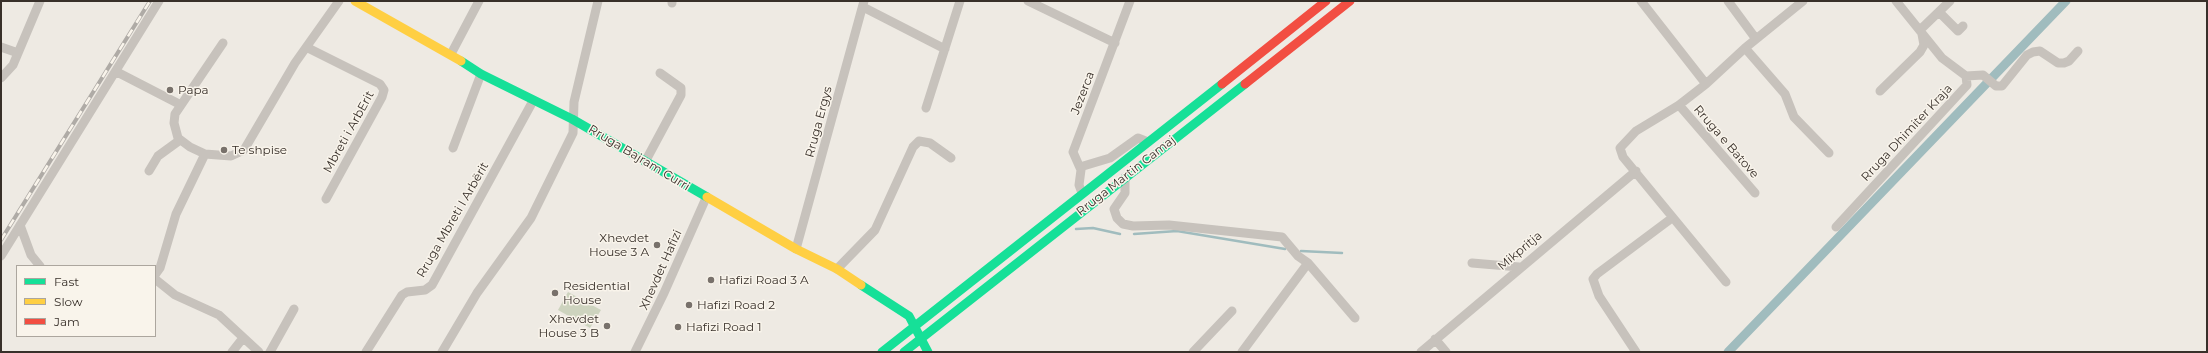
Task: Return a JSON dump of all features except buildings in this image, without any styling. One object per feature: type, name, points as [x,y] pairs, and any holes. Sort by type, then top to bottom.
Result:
[{"type":"main road","name":"Rruga Martin Camaj","points":[[882,352],[1326,1]]},
{"type":"main road","name":"Rruga Martin Camaj","points":[[904,352],[1350,1]]},
{"type":"main road","name":"Rruga Bajram Curri","points":[[358,2],[451,54],[481,74],[533,101],[572,118],[706,198],[796,249],[838,269],[905,313],[928,352]]},
{"type":"street","points":[[1,78],[13,65],[40,1]]},
{"type":"street","points":[[1,256],[117,72],[133,41],[159,1]]},
{"type":"street","points":[[223,43],[175,114],[174,123],[176,133],[180,140],[205,154],[231,156],[244,150],[295,63],[308,48],[339,1]]},
{"type":"street","points":[[451,54],[479,1]]},
{"type":"street","points":[[442,352],[477,293],[531,218],[573,133],[572,118],[574,102],[598,1]]},
{"type":"street","points":[[926,108],[960,1]]},
{"type":"street","points":[[1028,1],[1114,42]]},
{"type":"street","name":"Jezerca","points":[[1082,193],[1079,185],[1082,173],[1073,152],[1130,1]]},
{"type":"street","points":[[1641,1],[1706,84]]},
{"type":"street","points":[[1728,1],[1756,39]]},
{"type":"street","points":[[1726,282],[1620,153],[1620,148],[1622,144],[1636,132],[1679,105],[1706,84],[1745,48],[1803,1]]},
{"type":"street","name":"Rruga Dhimiter Kraja","points":[[1836,227],[1967,85],[1966,76],[1949,65],[1921,29],[1896,1]]},
{"type":"street","points":[[1880,92],[1920,52],[1924,45],[1921,29],[1950,1]]},
{"type":"street","points":[[863,4],[945,50]]},
{"type":"street","name":"Rruga Ergys","points":[[796,249],[863,4]]},
{"type":"street","points":[[1939,12],[1958,31],[1963,26]]},
{"type":"street","points":[[1,48],[18,53]]},
{"type":"street","name":"Mbreti i ArbErit","points":[[308,48],[380,84],[384,90],[382,97],[326,199]]},
{"type":"street","points":[[1745,48],[1784,94],[1794,117],[1829,153]]},
{"type":"street","points":[[1966,76],[1983,75],[1996,86],[2002,86],[2006,83],[2027,55],[2033,52],[2040,51],[2058,63],[2064,63],[2069,61],[2078,51]]},
{"type":"street","points":[[117,72],[181,105]]},
{"type":"street","points":[[645,162],[681,95],[681,88],[660,73]]},
{"type":"street","points":[[453,148],[481,74]]},
{"type":"street","name":"Rruga Mbreti I Arbërit","points":[[366,352],[402,295],[407,292],[425,290],[432,285],[533,101]]},
{"type":"street","name":"Rruga e Batove","points":[[1679,105],[1755,193]]},
{"type":"street","points":[[1080,167],[1110,158],[1138,138],[1148,142]]},
{"type":"street","points":[[149,171],[158,156],[180,140]]},
{"type":"street","points":[[838,269],[875,230],[913,148],[919,141],[930,143],[951,158]]},
{"type":"street","points":[[156,274],[160,268],[176,214],[205,154]]},
{"type":"street","name":"Mikpritja","points":[[1421,352],[1636,171]]},
{"type":"street","points":[[1125,177],[1125,193],[1114,209],[1117,218],[1123,224],[1133,226],[1169,225],[1276,235],[1282,237],[1298,256],[1308,263],[1355,318]]},
{"type":"street","name":"Xhevdet Hafizi","points":[[635,352],[664,293],[706,198]]},
{"type":"street","points":[[1636,352],[1599,296],[1593,279],[1597,274],[1672,218]]},
{"type":"street","points":[[20,225],[32,255],[39,265]]},
{"type":"street","points":[[1242,352],[1308,263]]},
{"type":"street","points":[[1472,263],[1519,268]]},
{"type":"street","points":[[156,280],[175,295],[219,316],[259,352]]},
{"type":"street","points":[[270,352],[294,309]]},
{"type":"street","points":[[1193,352],[1232,311]]},
{"type":"street","points":[[232,352],[243,338]]},
{"type":"street","points":[[1436,339],[1446,352]]},
{"type":"green space","points":[[568,292],[601,310],[590,328],[558,310]]},
{"type":"waterway","points":[[1728,352],[2066,1]]},
{"type":"waterway","points":[[1076,229],[1093,228],[1120,234]]},
{"type":"waterway","points":[[1134,234],[1177,231],[1285,249]]},
{"type":"waterway","points":[[1301,251],[1342,253]]},
{"type":"railway","points":[[1,240],[150,1]]},
{"type":"traffic: fast","points":[[461,61],[481,74],[572,119],[707,197]]},
{"type":"traffic: fast","points":[[882,352],[1222,84]]},
{"type":"traffic: fast","points":[[904,352],[1245,84]]},
{"type":"traffic: fast","points":[[861,285],[909,316],[928,352]]},
{"type":"traffic: slow","points":[[355,1],[461,61]]},
{"type":"traffic: slow","points":[[707,197],[796,249],[837,269],[861,285]]},
{"type":"traffic: jam","points":[[1222,84],[1326,1]]},
{"type":"traffic: jam","points":[[1245,84],[1350,1]]},
{"type":"place","name":"Papa","points":[[170,90]]},
{"type":"place","name":"Te shpise","points":[[224,150]]},
{"type":"place","name":"Xhevdet House 3 A","points":[[657,245]]},
{"type":"place","name":"Hafizi Road 3 A","points":[[711,280]]},
{"type":"place","name":"Residential House","points":[[555,293]]},
{"type":"place","name":"Hafizi Road 2","points":[[689,305]]},
{"type":"place","name":"Xhevdet House 3 B","points":[[607,326]]},
{"type":"place","name":"Hafizi Road 1","points":[[678,327]]}]
